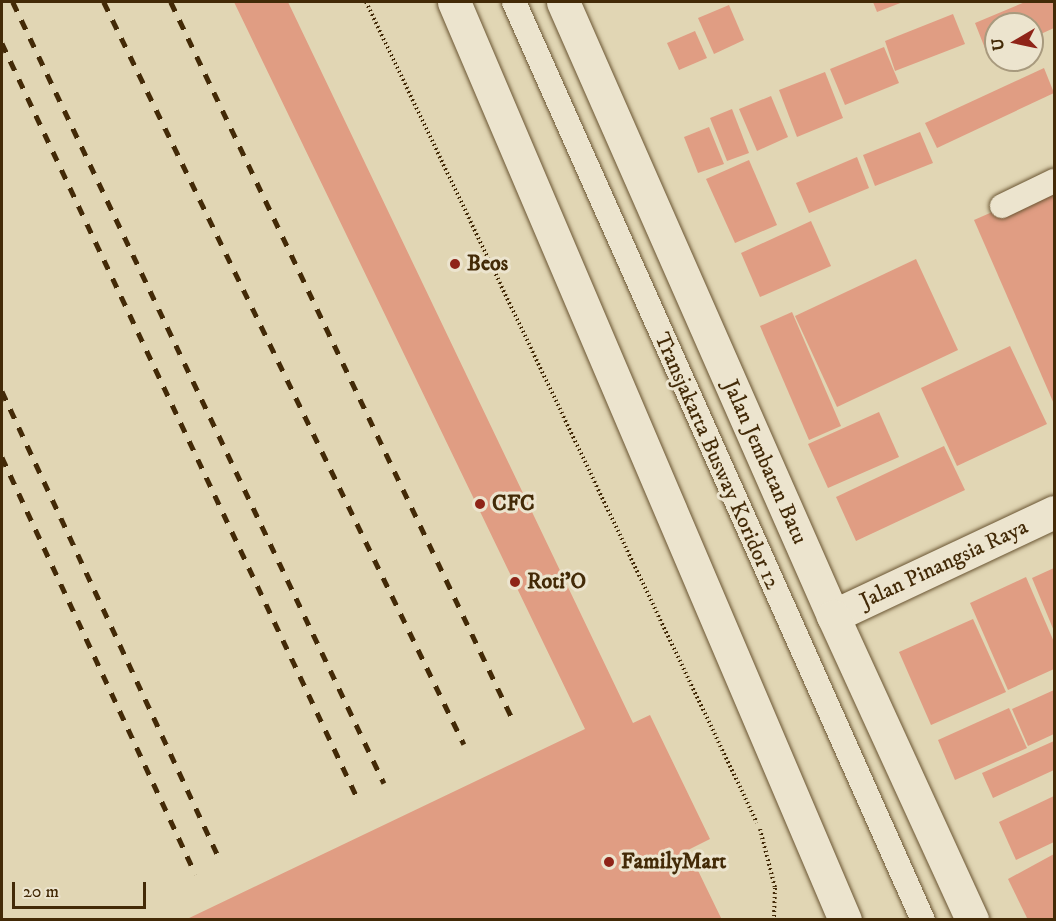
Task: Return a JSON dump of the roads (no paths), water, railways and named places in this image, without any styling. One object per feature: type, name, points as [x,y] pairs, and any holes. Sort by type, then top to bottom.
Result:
[{"type":"main road","points":[[454,2],[845,920]]},
{"type":"main road","name":"Jalan Jembatan Batu","points":[[563,2],[833,616],[972,920]]},
{"type":"main road","name":"Jalan Pinangsia Raya","points":[[833,616],[1054,512]]},
{"type":"lane","name":"Transjakarta Busway Koridor 12","points":[[514,2],[779,602],[923,920]]},
{"type":"lane","points":[[1002,206],[1054,181]]},
{"type":"railway","points":[[13,2],[384,783]]},
{"type":"railway","points":[[104,2],[464,744]]},
{"type":"railway","points":[[171,2],[513,720]]},
{"type":"railway","points":[[2,43],[357,797]]},
{"type":"railway","points":[[2,391],[221,862]]},
{"type":"railway","points":[[2,457],[196,874]]},
{"type":"place","name":"Beos","points":[[455,264]]},
{"type":"place","name":"CFC","points":[[480,504]]},
{"type":"place","name":"Roti'O","points":[[515,582]]},
{"type":"place","name":"FamilyMart","points":[[609,862]]}]
